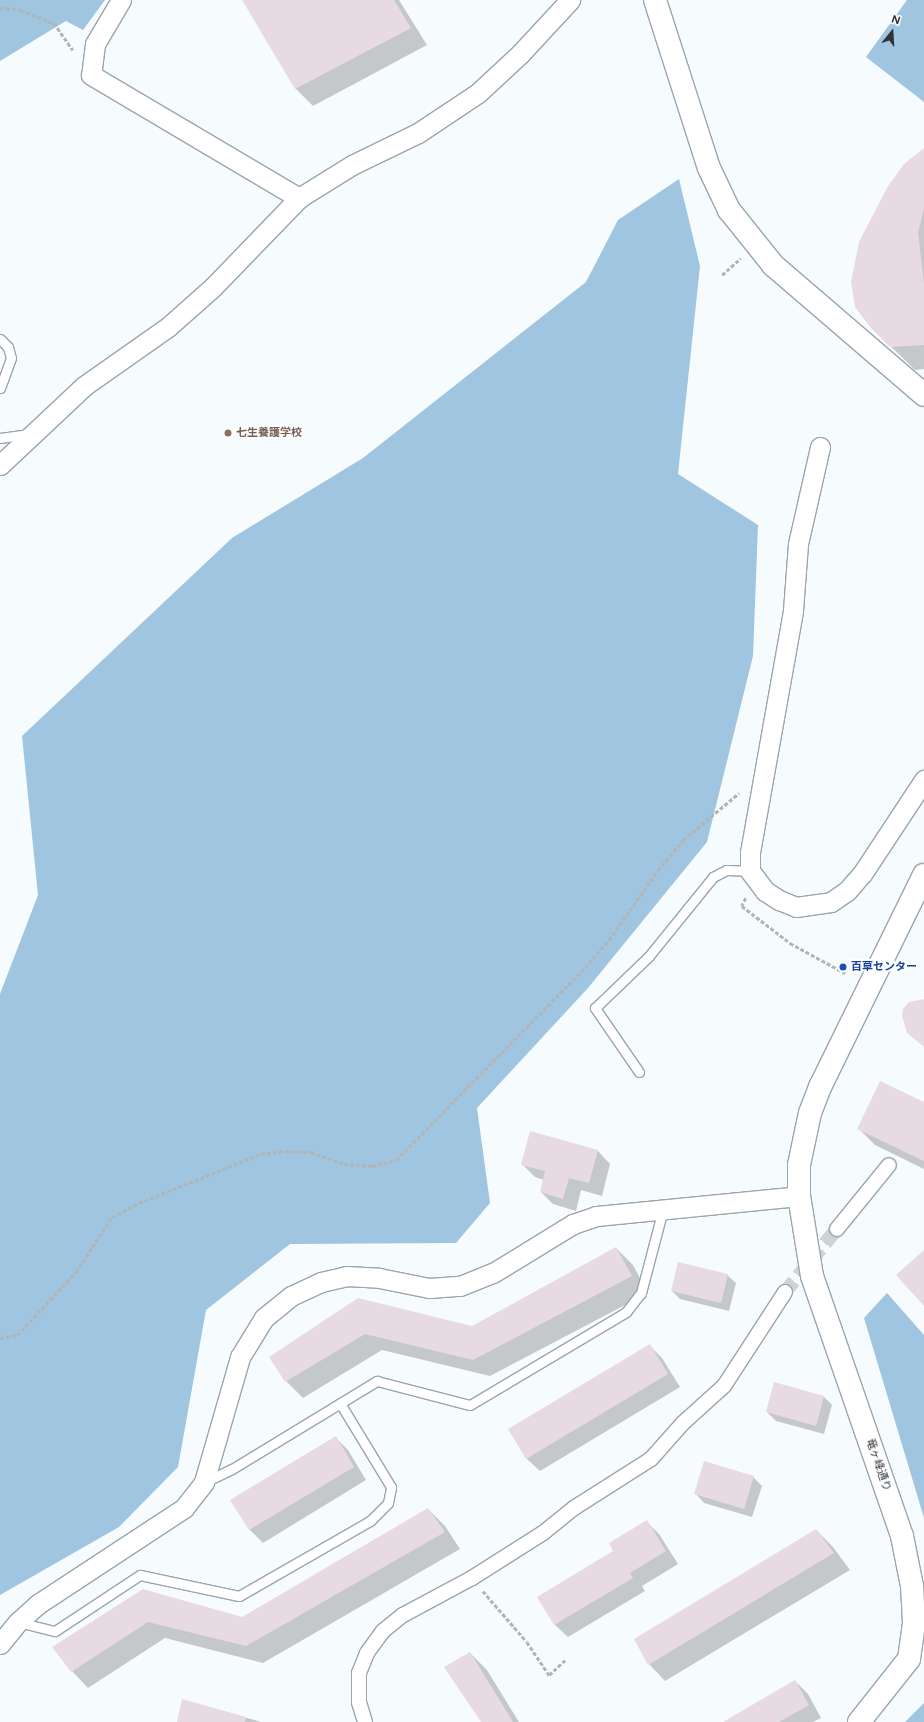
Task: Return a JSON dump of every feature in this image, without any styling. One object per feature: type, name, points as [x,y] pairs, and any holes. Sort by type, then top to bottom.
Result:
[{"type":"street","points":[[121,0],[95,44],[91,75],[299,198]]},
{"type":"street","points":[[0,465],[84,386],[185,312],[213,287],[299,198],[352,164],[424,130],[478,93],[520,54],[570,0]]},
{"type":"street","points":[[658,9],[709,168],[729,210],[774,265],[924,395]]},
{"type":"street","points":[[820,447],[798,544],[793,610],[750,853],[750,870],[765,891],[779,900],[796,907],[831,902],[847,891],[862,874],[924,780]]},
{"type":"street","name":"竜ヶ峰通り","points":[[859,1722],[917,1656],[912,1586],[908,1558],[812,1276],[799,1196],[799,1165],[803,1141],[815,1099],[924,875]]},
{"type":"street","points":[[837,1229],[889,1165]]},
{"type":"street","points":[[0,1644],[18,1622],[38,1604],[82,1573],[184,1508],[204,1482],[240,1357],[264,1318],[291,1296],[321,1282],[346,1276],[379,1278],[429,1288],[460,1286],[492,1273],[573,1224],[596,1216],[799,1196]]},
{"type":"street","points":[[365,1722],[359,1702],[360,1673],[367,1654],[383,1631],[403,1615],[472,1578],[543,1533],[574,1508],[651,1459],[683,1423],[724,1386],[785,1292]]},
{"type":"lane","points":[[0,339],[8,347],[11,358],[0,388]]},
{"type":"lane","points":[[0,438],[33,433]]},
{"type":"lane","points":[[639,1072],[595,1008],[649,956],[713,877],[726,870],[750,870]]},
{"type":"lane","points":[[204,1482],[232,1469],[377,1381],[470,1405],[626,1312],[641,1293],[663,1209]]},
{"type":"lane","points":[[18,1622],[55,1631],[140,1575],[239,1596],[370,1521],[388,1503],[391,1487],[340,1403]]},
{"type":"path","points":[[0,8],[21,10],[54,23],[91,75]]},
{"type":"path","points":[[722,275],[742,256]]},
{"type":"path","points":[[0,1338],[17,1334],[76,1272],[112,1217],[152,1197],[260,1154],[285,1151],[311,1152],[344,1164],[372,1166],[396,1160],[581,972],[609,940],[658,870],[683,840],[763,776]]},
{"type":"path","points":[[742,906],[790,943],[845,973]]},
{"type":"path","points":[[472,1578],[527,1642],[549,1675],[566,1659]]},
{"type":"shaded area","points":[[0,0],[105,0],[83,30],[66,21],[0,61]]},
{"type":"shaded area","points":[[907,0],[924,0],[924,102],[866,57]]},
{"type":"shaded area","points":[[679,179],[700,266],[678,474],[758,525],[753,656],[707,842],[588,988],[477,1108],[490,1203],[456,1243],[290,1244],[206,1310],[178,1467],[119,1527],[0,1595],[0,994],[38,895],[22,736],[232,538],[363,458],[586,282],[618,220]]},
{"type":"shaded area","points":[[887,1293],[924,1335],[924,1518],[864,1318]]},
{"type":"shaded area","points":[[924,1703],[924,1722],[905,1722]]},
{"type":"building","points":[[242,0],[394,0],[411,28],[295,89]]},
{"type":"building","points":[[924,148],[924,209],[918,232],[924,284],[924,345],[890,347],[871,328],[855,307],[851,282],[859,242],[888,186],[904,164]]},
{"type":"building","points":[[924,999],[924,1047],[907,1033],[902,1016],[903,1009],[909,1002]]},
{"type":"building","points":[[880,1081],[924,1102],[924,1161],[857,1129]]},
{"type":"building","points":[[530,1131],[598,1150],[589,1183],[569,1178],[563,1199],[540,1192],[545,1171],[521,1165]]},
{"type":"building","points":[[616,1247],[632,1276],[473,1360],[365,1334],[285,1382],[269,1357],[358,1298],[472,1326]]},
{"type":"building","points":[[924,1250],[924,1306],[896,1275]]},
{"type":"building","points":[[678,1262],[728,1274],[721,1303],[671,1291]]},
{"type":"building","points":[[650,1344],[668,1374],[526,1459],[508,1429]]},
{"type":"building","points":[[774,1382],[824,1396],[816,1426],[766,1412]]},
{"type":"building","points":[[336,1436],[354,1467],[249,1530],[230,1500]]},
{"type":"building","points":[[704,1461],[754,1476],[744,1509],[694,1494]]},
{"type":"building","points":[[428,1508],[445,1532],[246,1646],[148,1622],[71,1672],[52,1647],[143,1589],[242,1617]]},
{"type":"building","points":[[647,1520],[666,1551],[630,1573],[633,1578],[554,1625],[537,1597],[613,1551],[609,1543]]},
{"type":"building","points":[[816,1529],[834,1553],[648,1665],[634,1639]]},
{"type":"building","points":[[470,1652],[513,1722],[481,1722],[444,1667]]},
{"type":"building","points":[[795,1680],[809,1705],[779,1722],[723,1722]]},
{"type":"building","points":[[182,1699],[246,1717],[245,1722],[177,1722]]},
{"type":"tunnel","points":[[785,1292],[837,1229]]},
{"type":"place","name":"七生養護学校","points":[[228,433]]},
{"type":"place","name":"百草センター","points":[[843,967]]}]
